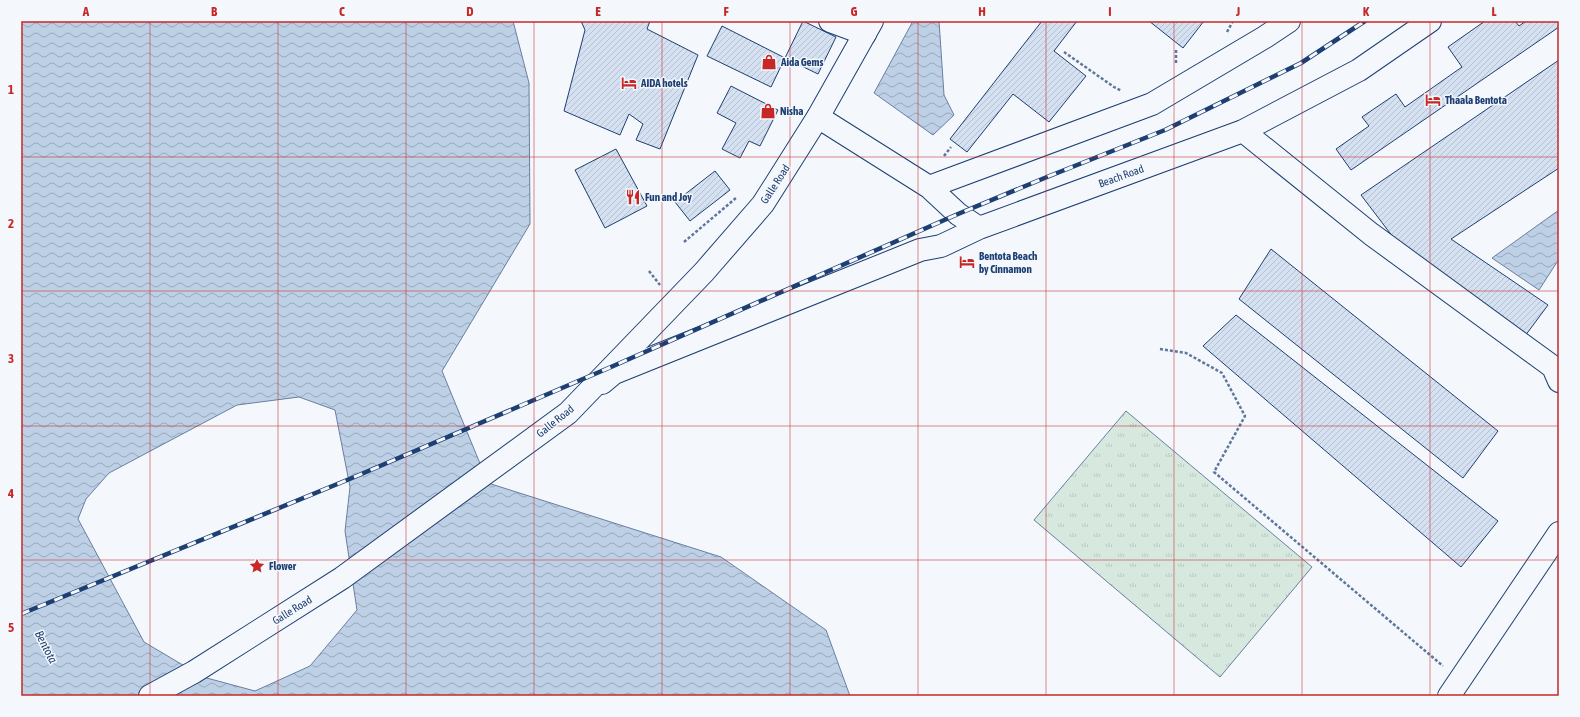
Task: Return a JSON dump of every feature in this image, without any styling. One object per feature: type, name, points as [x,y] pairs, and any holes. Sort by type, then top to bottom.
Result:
[{"type":"main road","points":[[830,21],[869,27]]},
{"type":"main road","points":[[929,186],[1152,104],[1265,37],[1289,21]]},
{"type":"main road","name":"Beach Road","points":[[568,414],[614,373],[920,250],[941,246],[979,228],[1243,131],[1359,70],[1430,21]]},
{"type":"main road","name":"Galle Road","points":[[150,696],[194,672],[342,578],[568,414],[704,272],[764,204],[818,117],[869,27]]},
{"type":"main road","points":[[818,117],[929,186],[958,214],[979,228]]},
{"type":"main road","points":[[1243,131],[1371,234],[1553,367],[1559,381]]},
{"type":"main road","points":[[1454,688],[1559,533]]},
{"type":"path","points":[[1064,52],[1114,87],[1152,104]]},
{"type":"path","points":[[1160,349],[1186,353],[1222,373],[1245,416],[1214,472],[1454,688]]},
{"type":"green space","points":[[1126,411],[1312,567],[1220,677],[1034,520]]},
{"type":"water","name":"Bentota","points":[[21,21],[513,21],[529,83],[530,224],[442,371],[488,483],[721,557],[826,630],[850,696],[21,696]],"holes":[[[299,397],[335,410],[350,487],[345,531],[357,610],[310,666],[255,691],[203,677],[144,642],[78,519],[86,499],[109,473],[237,405]]]},
{"type":"water","points":[[913,21],[939,21],[944,95],[954,115],[933,135],[874,93]]},
{"type":"water","points":[[1559,210],[1559,259],[1539,290],[1492,258]]},
{"type":"building","name":"AIDA hotels","points":[[581,21],[650,21],[647,29],[698,55],[660,149],[636,140],[643,124],[629,114],[620,135],[564,111],[585,30]]},
{"type":"building","points":[[803,21],[836,37],[818,74],[785,58]]},
{"type":"building","points":[[1042,21],[1077,21],[1054,51],[1086,76],[1049,122],[1013,94],[967,152],[950,139]]},
{"type":"building","points":[[1149,21],[1204,21],[1183,48]]},
{"type":"building","name":"Thaala Bentota","points":[[1485,21],[1515,21],[1519,26],[1526,21],[1559,21],[1559,27],[1351,170],[1336,149],[1369,126],[1362,117],[1396,94],[1405,107],[1462,67],[1448,47]]},
{"type":"building","points":[[722,26],[785,58],[771,87],[707,56]]},
{"type":"building","points":[[1559,60],[1559,168],[1451,239],[1548,305],[1525,336],[1412,262],[1361,195]]},
{"type":"building","points":[[731,86],[778,110],[760,146],[749,141],[740,158],[722,149],[736,123],[717,113]]},
{"type":"building","points":[[616,149],[647,206],[605,228],[575,170]]},
{"type":"building","points":[[715,171],[730,190],[690,221],[675,202]]},
{"type":"building","points":[[1271,249],[1498,431],[1463,478],[1239,299]]},
{"type":"building","points":[[1236,315],[1498,521],[1461,567],[1203,346]]},
{"type":"railway","points":[[21,614],[352,478],[611,367],[958,214],[1165,130],[1301,63],[1365,21]]},
{"type":"place","name":"Aida Gems","points":[[769,62]]},
{"type":"place","name":"AIDA hotels","points":[[629,83]]},
{"type":"place","name":"Thaala Bentota","points":[[1433,100]]},
{"type":"place","name":"Nisha","points":[[768,111]]},
{"type":"place","name":"Fun and Joy","points":[[633,197]]},
{"type":"place","name":"Bentota Beach by Cinnamon","points":[[967,262]]},
{"type":"place","name":"Flower","points":[[257,566]]}]
